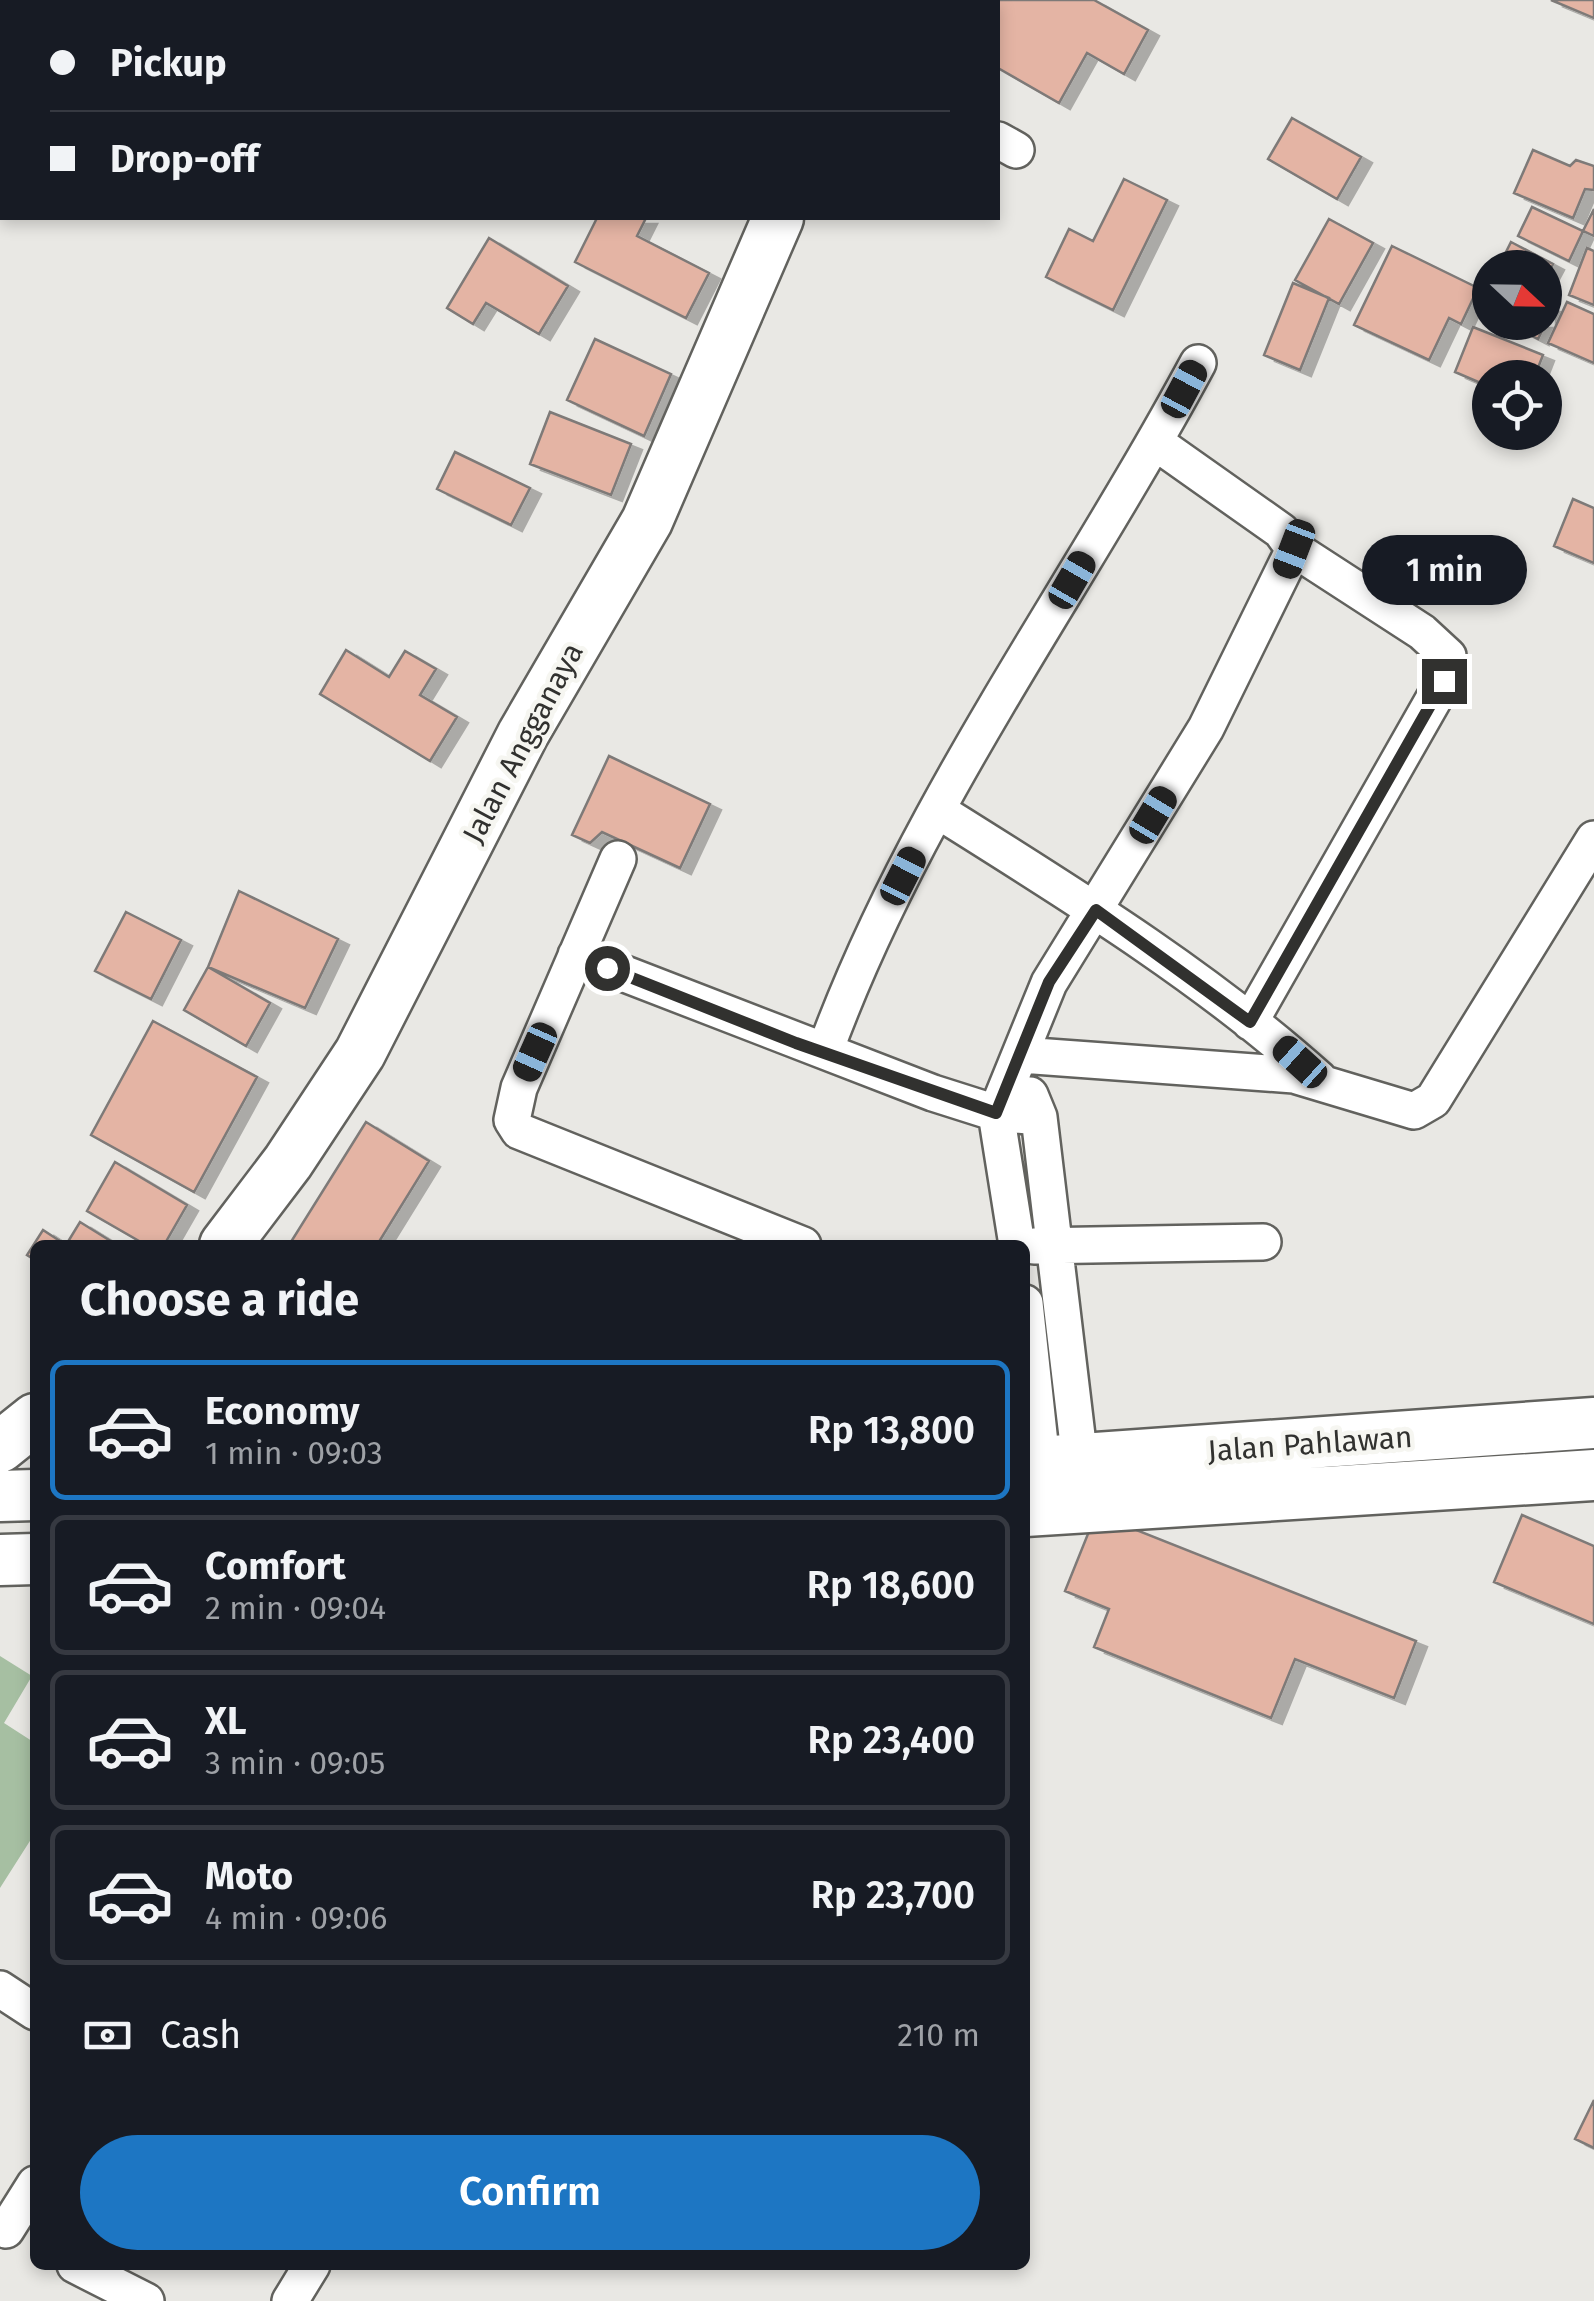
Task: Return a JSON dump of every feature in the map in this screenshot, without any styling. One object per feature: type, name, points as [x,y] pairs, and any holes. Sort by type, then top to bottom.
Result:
[{"type":"street","name":"Jalan Angganaya","points":[[228,1240],[278,1175],[360,1053],[523,734],[647,521],[777,220]]},
{"type":"street","points":[[825,1050],[853,975],[937,810],[1198,363]]},
{"type":"street","points":[[1155,442],[1282,531],[1294,549],[1422,632],[1448,656],[1444,681],[1250,1022]]},
{"type":"street","points":[[1015,1240],[996,1113],[1049,982],[1206,728],[1294,549]]},
{"type":"street","points":[[937,810],[1096,910],[1250,1022],[1324,1083]]},
{"type":"street","points":[[1019,1061],[1198,1065],[1294,1075],[1414,1111],[1433,1100],[1594,838]]},
{"type":"street","points":[[618,860],[511,1108],[519,1131],[791,1240]]},
{"type":"street","points":[[576,955],[996,1113],[1039,1117]]},
{"type":"street","points":[[1019,1061],[1039,1117],[1050,1478]]},
{"type":"street","points":[[1041,1264],[1263,1242]]},
{"type":"street","points":[[1030,1338],[1050,1478]]},
{"type":"street","name":"Jalan Pahlawan","points":[[1050,1478],[1594,1423]]},
{"type":"street","points":[[0,1447],[30,1424]]},
{"type":"street","name":"Jalan Pahlawan","points":[[1050,1478],[1594,1476]]},
{"type":"street","points":[[0,1496],[30,1495]]},
{"type":"street","points":[[0,1560],[30,1558]]},
{"type":"street","points":[[0,1988],[30,2009]]},
{"type":"street","points":[[13,2234],[30,2195]]},
{"type":"street","points":[[85,2270],[146,2301]]},
{"type":"street","points":[[290,2301],[309,2270]]},
{"type":"green space","points":[[0,1656],[30,1675],[4,1723],[30,1740],[30,1841],[0,1888]]},
{"type":"building","points":[[1000,0],[1094,0],[1148,30],[1124,74],[1087,53],[1059,103],[1000,69]]},
{"type":"building","points":[[1551,0],[1594,0],[1594,18]]},
{"type":"building","points":[[1292,118],[1361,157],[1337,199],[1268,159]]},
{"type":"building","points":[[1533,150],[1570,166],[1576,160],[1594,166],[1594,190],[1585,189],[1573,218],[1514,193]]},
{"type":"building","points":[[1124,179],[1167,200],[1113,310],[1046,277],[1069,229],[1093,241]]},
{"type":"building","points":[[1532,207],[1583,231],[1569,261],[1562,258],[1562,250],[1547,250],[1518,236]]},
{"type":"building","points":[[1594,209],[1594,236],[1583,231]]},
{"type":"building","points":[[1329,219],[1373,243],[1339,304],[1295,280]]},
{"type":"building","points":[[596,220],[645,220],[637,236],[709,273],[686,318],[575,262]]},
{"type":"building","points":[[489,238],[568,286],[539,334],[486,303],[473,324],[447,308]]},
{"type":"building","points":[[1511,242],[1526,250],[1507,250]]},
{"type":"building","points":[[1392,246],[1472,285],[1472,301],[1461,324],[1449,318],[1429,360],[1354,325]]},
{"type":"building","points":[[1587,248],[1594,251],[1594,305],[1569,295]]},
{"type":"building","points":[[1293,283],[1329,298],[1300,370],[1264,355]]},
{"type":"building","points":[[1567,302],[1594,314],[1594,363],[1548,343],[1562,340],[1562,313]]},
{"type":"building","points":[[1472,330],[1472,340],[1506,340],[1543,355],[1541,360],[1472,360],[1472,379],[1455,372]]},
{"type":"building","points":[[595,339],[671,374],[644,436],[567,400]]},
{"type":"building","points":[[550,412],[631,444],[611,495],[530,464]]},
{"type":"building","points":[[455,452],[530,488],[511,525],[437,489]]},
{"type":"building","points":[[1573,499],[1594,508],[1594,563],[1554,546]]},
{"type":"building","points":[[346,650],[389,677],[405,651],[436,669],[420,695],[457,717],[430,761],[320,694]]},
{"type":"building","points":[[609,756],[710,804],[680,868],[602,832],[590,843],[572,835]]},
{"type":"building","points":[[239,891],[338,939],[305,1008],[208,967]]},
{"type":"building","points":[[126,912],[181,940],[151,999],[95,971]]},
{"type":"building","points":[[208,967],[270,1003],[246,1046],[184,1010]]},
{"type":"building","points":[[153,1021],[257,1077],[194,1192],[91,1135]]},
{"type":"building","points":[[366,1122],[429,1161],[380,1240],[292,1240]]},
{"type":"building","points":[[115,1162],[187,1205],[167,1240],[137,1240],[87,1211]]},
{"type":"building","points":[[80,1222],[109,1240],[69,1240]]},
{"type":"building","points":[[43,1230],[58,1240],[37,1240]]},
{"type":"building","points":[[1096,1514],[1416,1641],[1394,1698],[1295,1659],[1271,1718],[1094,1647],[1109,1609],[1065,1591]]},
{"type":"building","points":[[1522,1515],[1594,1546],[1594,1624],[1494,1582]]},
{"type":"building","points":[[1594,2100],[1594,2148],[1575,2139]]},
{"type":"route","points":[[607,968],[796,1043],[996,1113],[1049,982],[1096,910],[1250,1022],[1444,681]]}]
